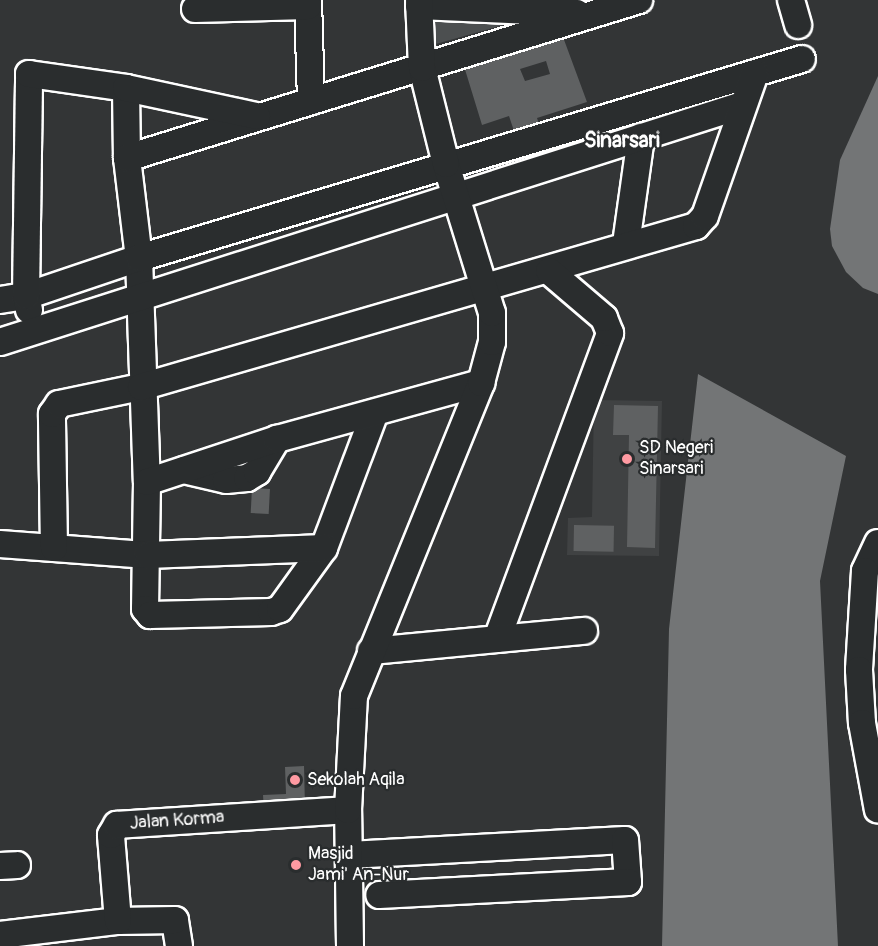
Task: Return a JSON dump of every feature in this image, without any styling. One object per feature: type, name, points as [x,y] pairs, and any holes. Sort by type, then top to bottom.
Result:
[{"type":"street","points":[[127,158],[639,0]]},
{"type":"street","points":[[791,0],[798,25]]},
{"type":"street","points":[[195,9],[308,3],[311,101]]},
{"type":"street","points":[[350,946],[348,810],[354,696],[480,383],[494,326],[484,285],[446,165],[422,68],[419,3],[593,14]]},
{"type":"street","points":[[0,300],[26,296],[139,258],[802,59]]},
{"type":"street","points":[[34,330],[26,296],[28,76],[37,72],[261,116]]},
{"type":"street","points":[[54,548],[54,408],[141,387],[484,285],[549,271],[626,244],[701,222],[742,105],[756,73]]},
{"type":"street","points":[[126,88],[127,158],[139,258],[141,387],[147,482],[148,555],[145,609],[150,615],[271,612],[284,604],[324,548],[374,415]]},
{"type":"street","points":[[0,342],[139,300],[742,105]]},
{"type":"street","points":[[626,244],[641,137]]},
{"type":"street","points":[[497,639],[610,333],[604,318],[549,271]]},
{"type":"street","points":[[147,482],[277,439],[374,415],[480,383]]},
{"type":"street","points":[[878,543],[865,571],[860,670],[862,723],[878,810]]},
{"type":"street","points":[[0,544],[148,555],[324,548]]},
{"type":"street","points":[[371,651],[584,631]]},
{"type":"street","name":"Jalan Korma","points":[[118,921],[111,835],[117,825],[348,810]]},
{"type":"street","points":[[349,855],[625,840],[628,882],[380,895]]},
{"type":"street","points":[[0,935],[118,921],[175,920],[179,946]]},
{"type":"shaded area","points":[[424,9],[529,18],[425,47]]},
{"type":"shaded area","points":[[878,76],[878,294],[863,288],[846,272],[832,246],[830,229],[840,160]]},
{"type":"shaded area","points":[[698,374],[846,456],[820,581],[838,946],[662,946],[669,629]]},
{"type":"shaded area","name":"SD Negeri Sinarsari","points":[[594,400],[662,401],[659,556],[567,555],[568,518],[592,517]]},
{"type":"building","points":[[563,37],[587,102],[537,118],[539,124],[514,131],[509,116],[482,125],[463,63],[510,43],[514,53]],"holes":[[[546,61],[550,74],[525,81],[520,69]]]},
{"type":"building","points":[[614,405],[658,406],[655,548],[627,547],[629,435],[613,435]]},
{"type":"building","points":[[252,488],[270,489],[269,514],[251,513]]},
{"type":"building","points":[[574,525],[614,526],[614,552],[574,551]]},
{"type":"building","name":"Sekolah Aqila","points":[[304,766],[305,807],[264,811],[263,795],[286,794],[285,767]]},
{"type":"place","name":"SD Negeri Sinarsari","points":[[627,459]]},
{"type":"place","name":"Sekolah Aqila","points":[[295,780]]},
{"type":"place","name":"Masjid Jami' An-Nur","points":[[296,865]]},
{"type":"district","name":"Sinarsari","points":[[622,141]]}]
